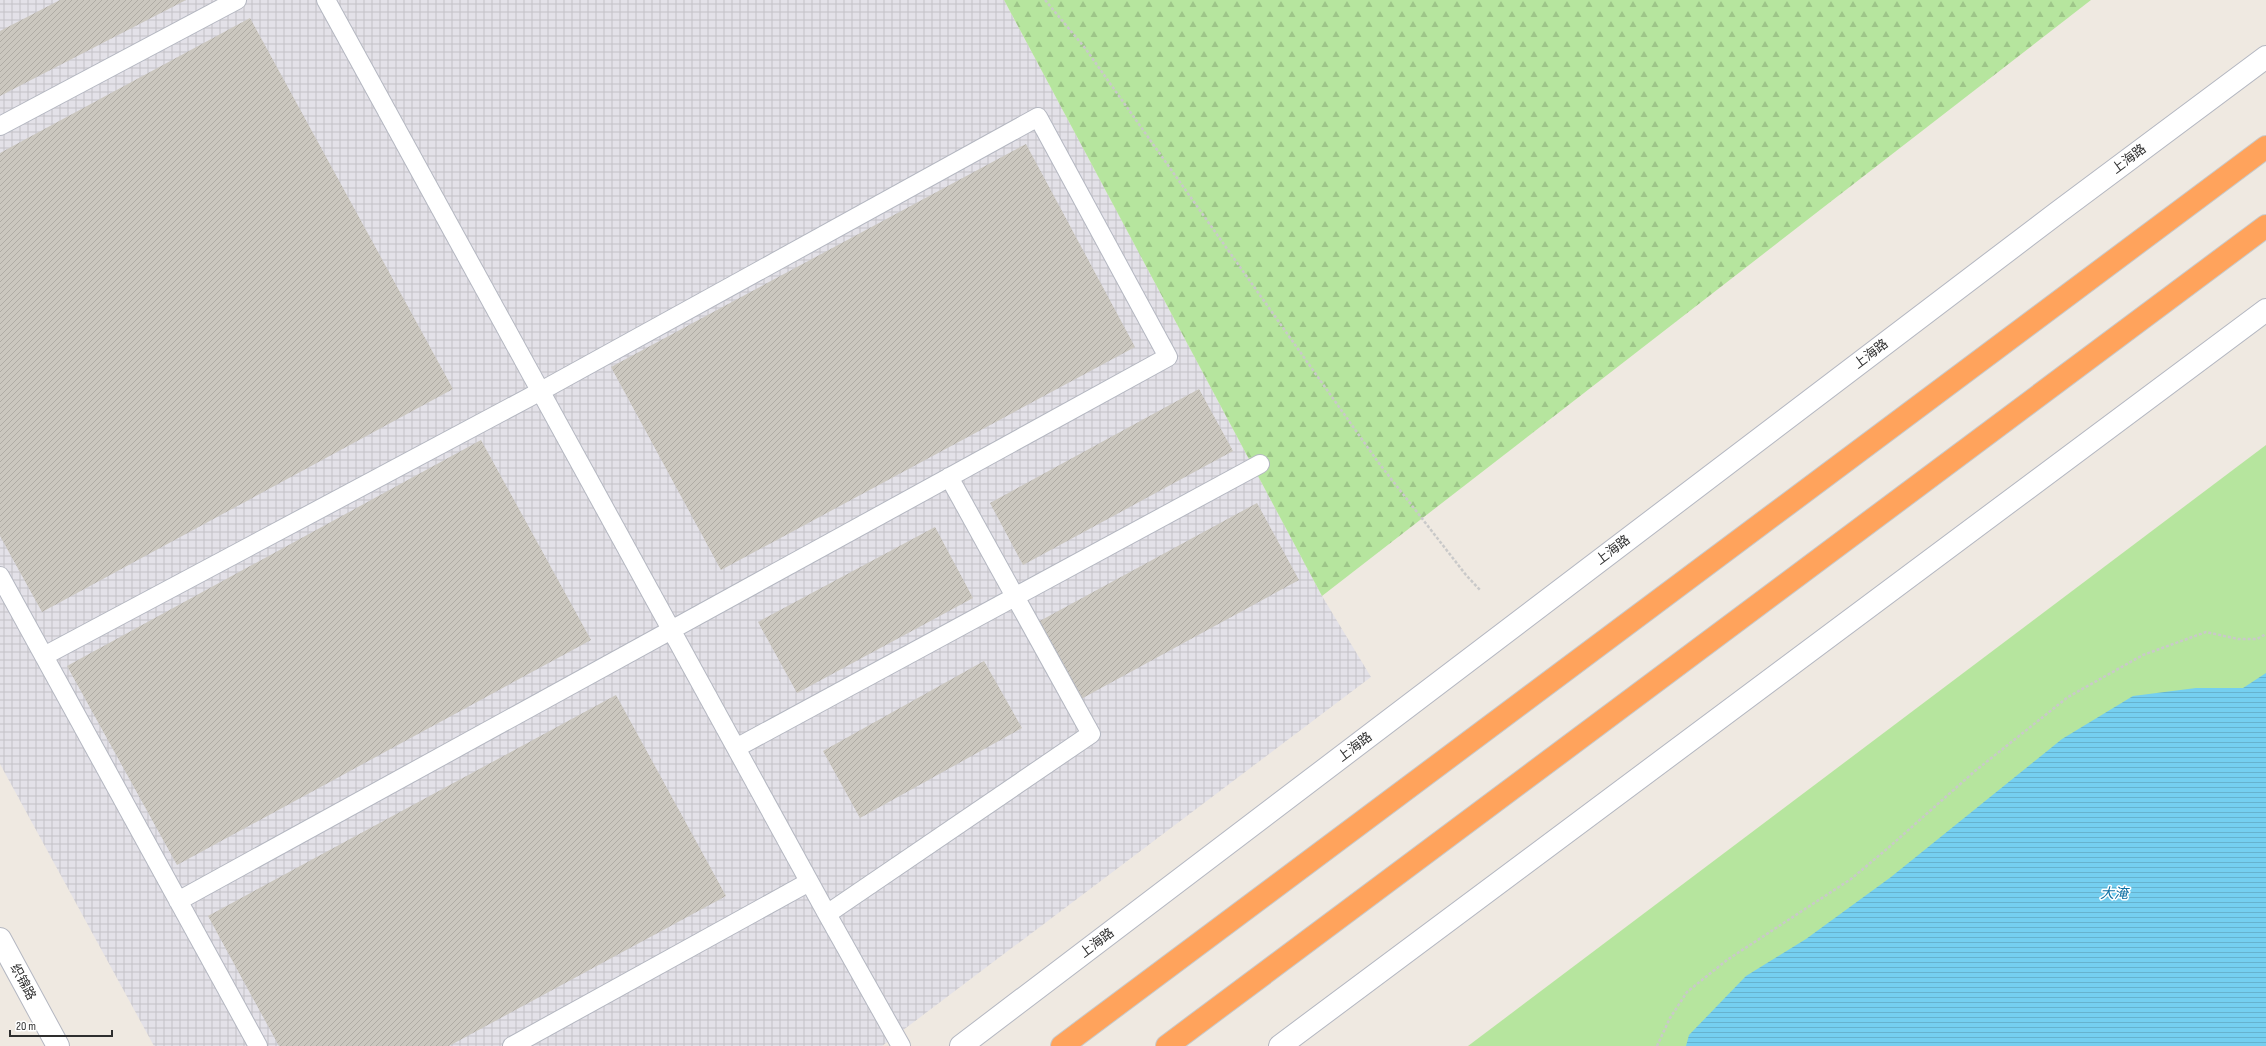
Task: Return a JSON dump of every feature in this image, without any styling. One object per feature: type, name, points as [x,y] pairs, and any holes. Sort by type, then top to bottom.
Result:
[{"type":"highway","points":[[1062,1046],[2266,147]]},
{"type":"highway","points":[[1167,1046],[2266,226]]},
{"type":"main road","name":"上海路","points":[[961,1046],[2057,213],[2266,57]]},
{"type":"main road","points":[[1280,1046],[2266,310]]},
{"type":"main road","name":"织锦路","points":[[0,939],[58,1046]]},
{"type":"lane","points":[[0,126],[238,0]]},
{"type":"lane","points":[[326,0],[809,882],[901,1046]]},
{"type":"lane","points":[[44,656],[541,391],[1038,117],[1168,357],[178,901]]},
{"type":"lane","points":[[736,748],[1260,464]]},
{"type":"lane","points":[[827,914],[1091,734],[949,477]]},
{"type":"lane","points":[[0,576],[258,1046]]},
{"type":"lane","points":[[512,1046],[809,882]]},
{"type":"path","points":[[1045,0],[1085,48],[1378,462],[1466,575],[1480,590]]},
{"type":"path","points":[[1657,1046],[1670,1018],[1687,992],[1727,960],[1851,879],[1975,771],[2068,697],[2144,656],[2206,632],[2238,639],[2257,639],[2266,634]]},
{"type":"shaded area","points":[[0,0],[1004,0],[1322,596],[1371,677],[882,1046],[154,1046],[0,764]]},
{"type":"green space","points":[[1004,0],[2091,0],[1322,596]]},
{"type":"green space","points":[[2266,445],[2266,1046],[1468,1046]]},
{"type":"water","name":"大淹","points":[[2266,673],[2266,1046],[1686,1046],[1689,1035],[1746,976],[1806,939],[1891,877],[2062,739],[2133,696],[2196,688],[2243,688]]},
{"type":"building","points":[[60,0],[186,0],[0,96],[0,31]]},
{"type":"building","points":[[250,18],[453,389],[42,612],[0,536],[0,153]]},
{"type":"building","points":[[1026,144],[1135,347],[721,570],[611,367]]},
{"type":"building","points":[[1199,389],[1233,451],[1023,565],[990,503]]},
{"type":"building","points":[[481,440],[591,640],[177,865],[67,666]]},
{"type":"building","points":[[1257,503],[1299,580],[1081,699],[1038,622]]},
{"type":"building","points":[[935,527],[973,598],[797,693],[758,622]]},
{"type":"building","points":[[984,661],[1022,728],[860,818],[823,751]]},
{"type":"building","points":[[616,695],[726,896],[449,1046],[279,1046],[208,916]]}]
